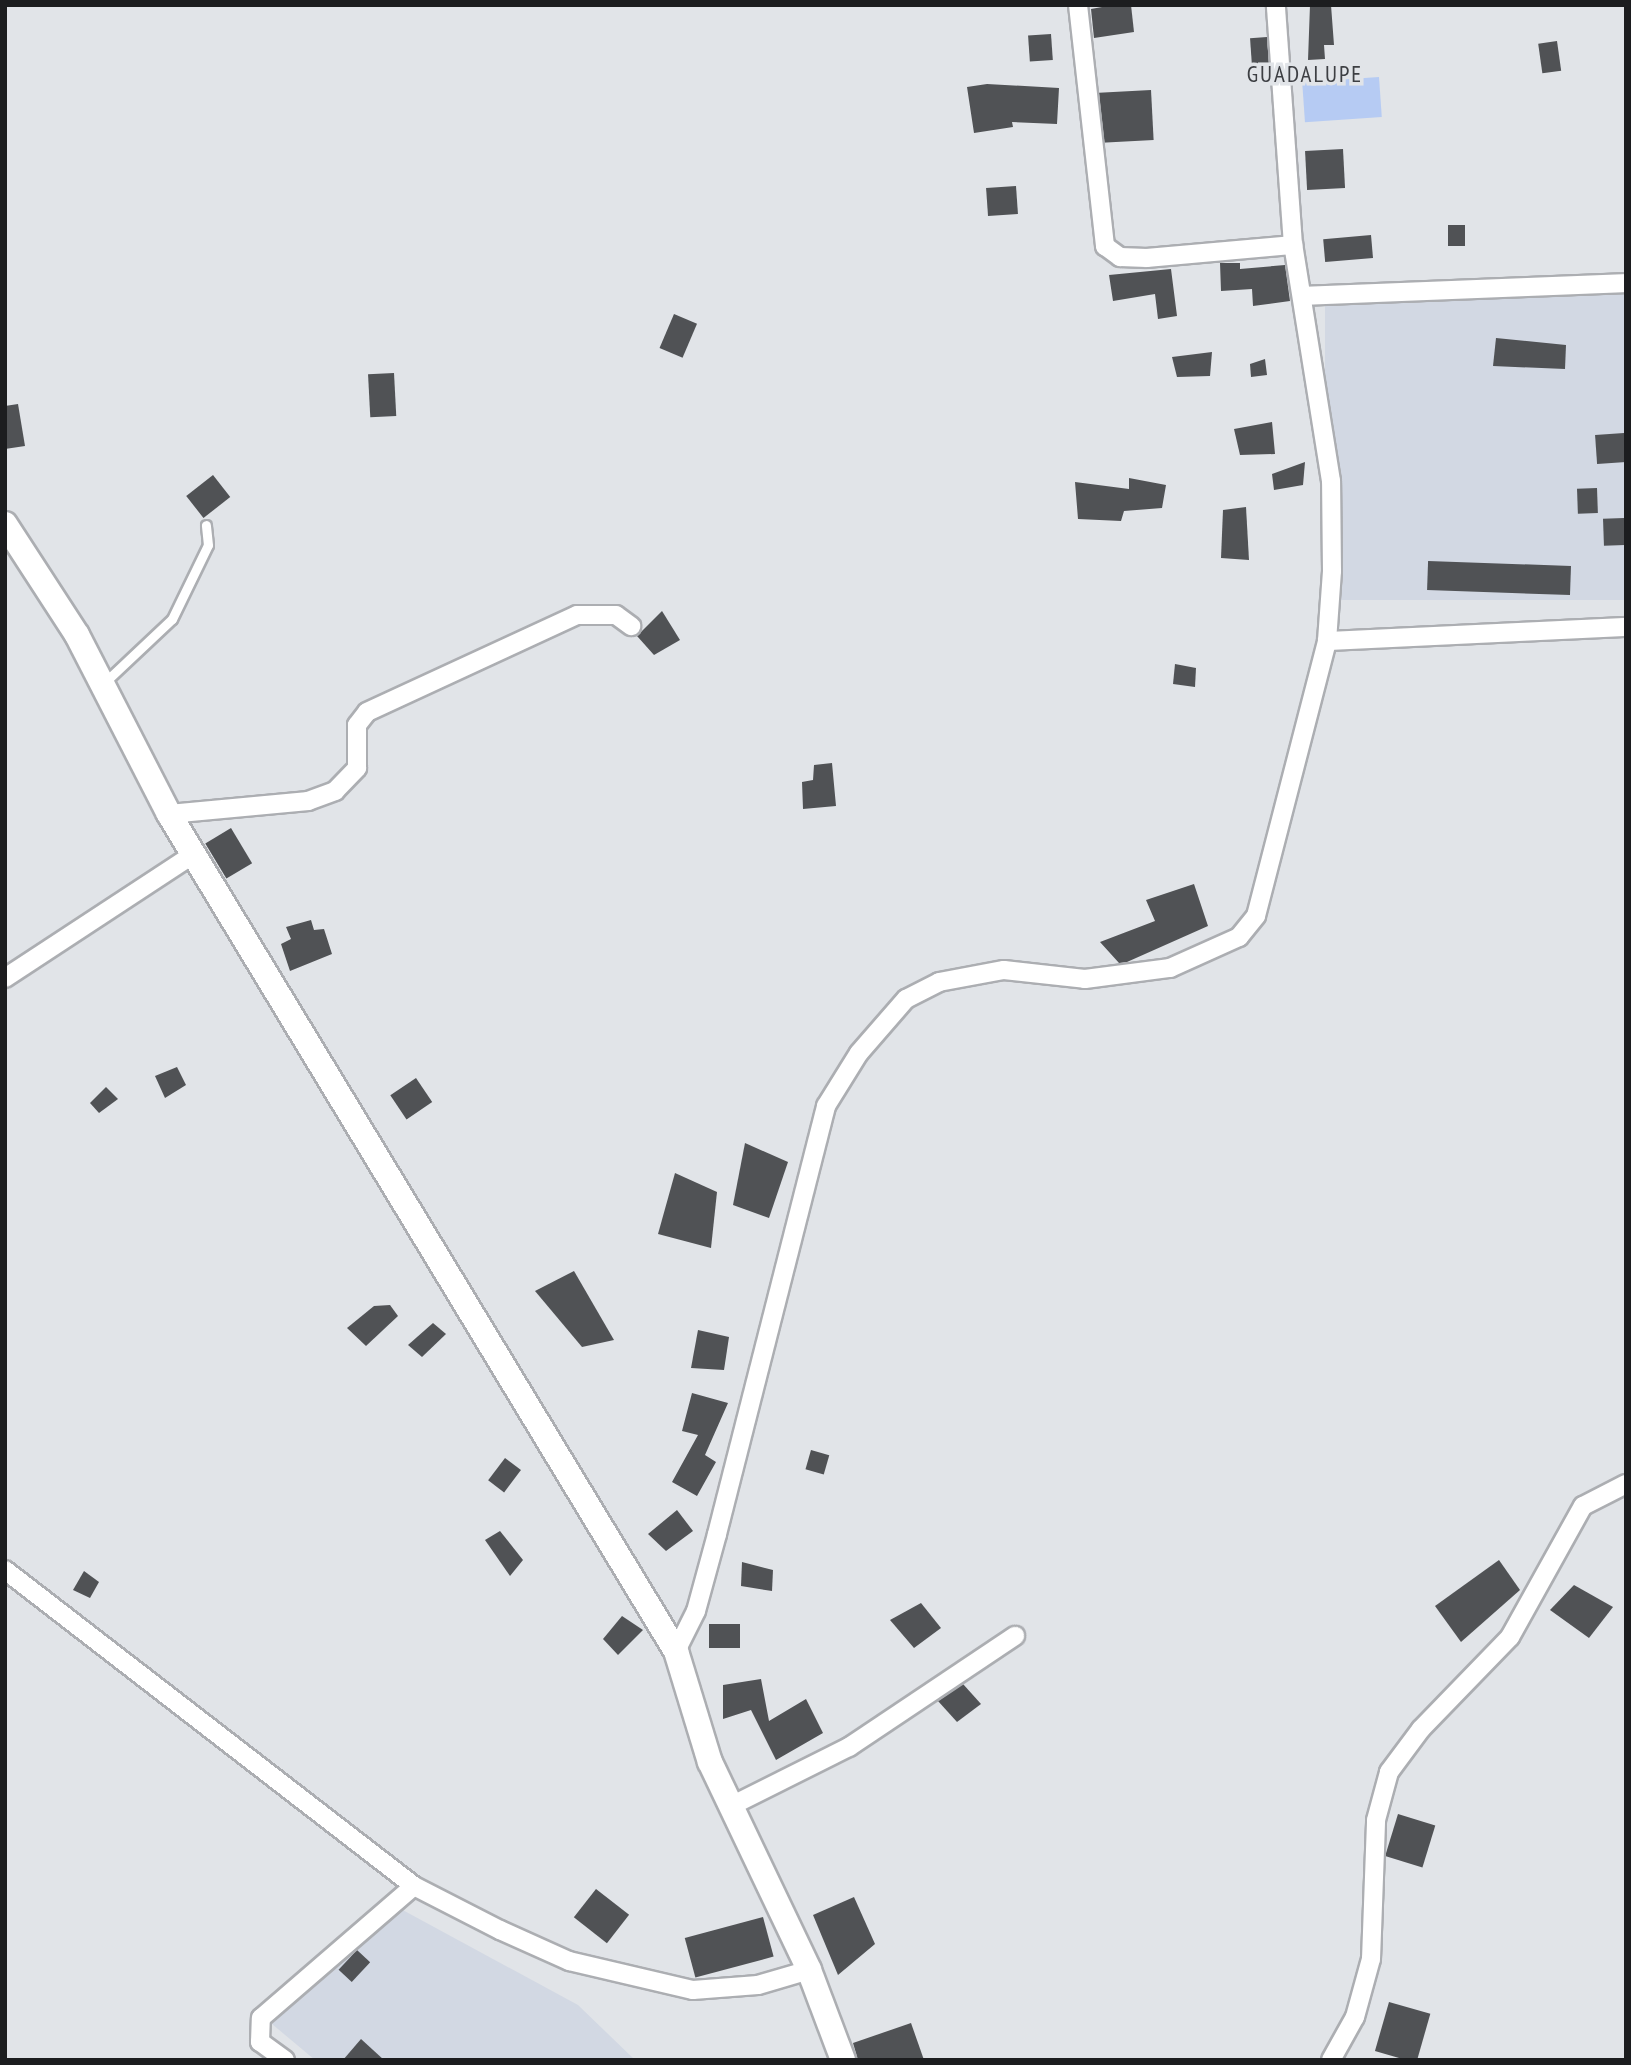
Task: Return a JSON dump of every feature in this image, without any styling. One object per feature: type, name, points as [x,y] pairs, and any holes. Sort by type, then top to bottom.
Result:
[{"type":"street","points":[[1078,5],[1105,246],[1121,257],[1147,258],[1293,245]]},
{"type":"street","points":[[676,1651],[696,1611],[826,1107],[839,1080],[906,999],[939,982],[1004,970],[1055,979],[1142,974],[1210,954],[1239,937],[1252,925],[1266,885],[1327,641],[1331,481],[1293,245],[1276,5]]},
{"type":"street","points":[[1303,296],[1626,283]]},
{"type":"street","points":[[5,524],[37,567],[102,684],[169,814],[676,1651],[698,1728],[809,1970],[843,2060]]},
{"type":"street","points":[[169,814],[307,802],[335,791],[356,768],[357,725],[367,712],[577,615],[615,615],[631,626]]},
{"type":"street","points":[[1327,641],[1626,627]]},
{"type":"street","points":[[5,978],[195,853]]},
{"type":"street","points":[[1331,2060],[1356,2017],[1371,1959],[1376,1820],[1390,1772],[1421,1729],[1510,1637],[1583,1506],[1626,1484]]},
{"type":"street","points":[[5,1570],[414,1886],[569,1961],[618,1975],[718,1990],[809,1970]]},
{"type":"street","points":[[733,1805],[849,1747],[1015,1636]]},
{"type":"street","points":[[285,2060],[260,2042],[261,2018],[414,1886]]},
{"type":"lane","points":[[102,684],[172,619],[208,545],[206,525]]},
{"type":"shaded area","points":[[1379,77],[1382,117],[1305,122],[1302,82]]},
{"type":"shaded area","points":[[1325,287],[1626,287],[1626,600],[1325,600]]},
{"type":"shaded area","points":[[399,1908],[578,2005],[635,2060],[315,2060],[272,2024]]},
{"type":"building","points":[[1131,5],[1134,32],[1094,38],[1091,9]]},
{"type":"building","points":[[1310,5],[1331,5],[1334,45],[1324,45],[1325,59],[1308,60]]},
{"type":"building","points":[[1051,34],[1053,60],[1030,62],[1028,36]]},
{"type":"building","points":[[1267,37],[1269,65],[1252,66],[1250,38]]},
{"type":"building","points":[[1557,41],[1561,71],[1542,73],[1538,44]]},
{"type":"building","points":[[987,84],[1059,88],[1057,124],[1012,122],[1013,127],[974,133],[967,87]]},
{"type":"building","points":[[1151,90],[1154,140],[1102,143],[1099,93]]},
{"type":"building","points":[[1343,149],[1345,188],[1307,190],[1305,151]]},
{"type":"building","points":[[1016,186],[1018,214],[988,216],[986,188]]},
{"type":"building","points":[[1448,225],[1465,225],[1465,246],[1448,246]]},
{"type":"building","points":[[1371,235],[1373,258],[1325,262],[1323,239]]},
{"type":"building","points":[[1220,263],[1240,263],[1240,269],[1285,265],[1290,301],[1253,306],[1252,289],[1221,291]]},
{"type":"building","points":[[1171,269],[1177,316],[1158,319],[1155,294],[1113,301],[1109,275]]},
{"type":"building","points":[[674,314],[697,324],[683,358],[660,348]]},
{"type":"building","points":[[1496,338],[1566,345],[1565,369],[1493,366]]},
{"type":"building","points":[[1212,352],[1210,376],[1177,377],[1172,357]]},
{"type":"building","points":[[1265,359],[1267,375],[1251,377],[1250,364]]},
{"type":"building","points":[[394,373],[396,416],[370,417],[368,374]]},
{"type":"building","points":[[18,404],[25,446],[5,449],[5,406]]},
{"type":"building","points":[[1272,422],[1275,454],[1240,455],[1234,429]]},
{"type":"building","points":[[1624,433],[1626,462],[1597,464],[1595,435]]},
{"type":"building","points":[[1305,462],[1303,485],[1274,490],[1272,474]]},
{"type":"building","points":[[213,475],[230,497],[203,518],[186,496]]},
{"type":"building","points":[[1129,478],[1166,485],[1162,508],[1124,511],[1121,521],[1078,519],[1075,482],[1129,489]]},
{"type":"building","points":[[1597,488],[1598,513],[1578,514],[1577,489]]},
{"type":"building","points":[[1246,507],[1249,560],[1221,558],[1223,510]]},
{"type":"building","points":[[1624,518],[1625,545],[1604,546],[1603,519]]},
{"type":"building","points":[[1428,561],[1571,566],[1570,595],[1427,590]]},
{"type":"building","points":[[662,611],[680,640],[654,655],[637,636]]},
{"type":"building","points":[[1175,664],[1196,668],[1195,687],[1173,684]]},
{"type":"building","points":[[832,763],[836,806],[803,809],[802,782],[813,780],[814,765]]},
{"type":"building","points":[[231,828],[252,863],[226,879],[205,843]]},
{"type":"building","points":[[1194,884],[1208,926],[1127,962],[1119,963],[1100,942],[1155,921],[1146,900]]},
{"type":"building","points":[[311,920],[314,930],[324,929],[332,954],[290,971],[281,944],[291,939],[286,927]]},
{"type":"building","points":[[177,1067],[186,1085],[165,1098],[155,1076]]},
{"type":"building","points":[[416,1078],[432,1102],[407,1119],[390,1095]]},
{"type":"building","points":[[106,1087],[118,1099],[99,1113],[90,1103]]},
{"type":"building","points":[[745,1143],[788,1162],[769,1218],[733,1205]]},
{"type":"building","points":[[675,1173],[717,1192],[711,1248],[658,1234]]},
{"type":"building","points":[[574,1271],[614,1340],[582,1347],[535,1291]]},
{"type":"building","points":[[390,1305],[398,1316],[366,1346],[347,1328],[374,1306]]},
{"type":"building","points":[[433,1323],[446,1334],[422,1357],[408,1345]]},
{"type":"building","points":[[698,1330],[729,1337],[724,1370],[691,1368]]},
{"type":"building","points":[[692,1393],[728,1403],[705,1455],[716,1462],[697,1496],[672,1482],[698,1435],[682,1431]]},
{"type":"building","points":[[811,1450],[829,1455],[824,1474],[805,1469]]},
{"type":"building","points":[[505,1458],[521,1470],[504,1492],[488,1480]]},
{"type":"building","points":[[677,1510],[693,1531],[666,1551],[648,1534]]},
{"type":"building","points":[[500,1531],[523,1560],[510,1576],[485,1540]]},
{"type":"building","points":[[1499,1560],[1520,1590],[1461,1642],[1435,1606]]},
{"type":"building","points":[[742,1562],[773,1570],[772,1591],[741,1586]]},
{"type":"building","points":[[84,1571],[99,1582],[90,1598],[73,1590]]},
{"type":"building","points":[[1574,1585],[1613,1607],[1589,1638],[1550,1610]]},
{"type":"building","points":[[921,1603],[941,1628],[914,1648],[890,1620]]},
{"type":"building","points":[[622,1616],[643,1630],[618,1655],[603,1639]]},
{"type":"building","points":[[709,1624],[740,1624],[740,1648],[709,1648]]},
{"type":"building","points":[[761,1679],[769,1721],[806,1699],[823,1733],[776,1760],[751,1710],[723,1719],[723,1685]]},
{"type":"building","points":[[963,1684],[981,1704],[957,1722],[938,1701]]},
{"type":"building","points":[[1398,1814],[1435,1825],[1422,1867],[1385,1856]]},
{"type":"building","points":[[596,1889],[629,1915],[607,1943],[574,1917]]},
{"type":"building","points":[[854,1897],[875,1944],[838,1975],[813,1915]]},
{"type":"building","points":[[763,1917],[774,1957],[695,1978],[685,1938]]},
{"type":"building","points":[[357,1950],[370,1962],[352,1982],[339,1970]]},
{"type":"building","points":[[1389,2002],[1430,2014],[1417,2060],[1406,2060],[1375,2051]]},
{"type":"building","points":[[911,2023],[924,2060],[858,2060],[853,2043]]},
{"type":"building","points":[[361,2039],[384,2060],[343,2060]]},
{"type":"district","name":"GUADALUPE","points":[[1305,74]]}]
